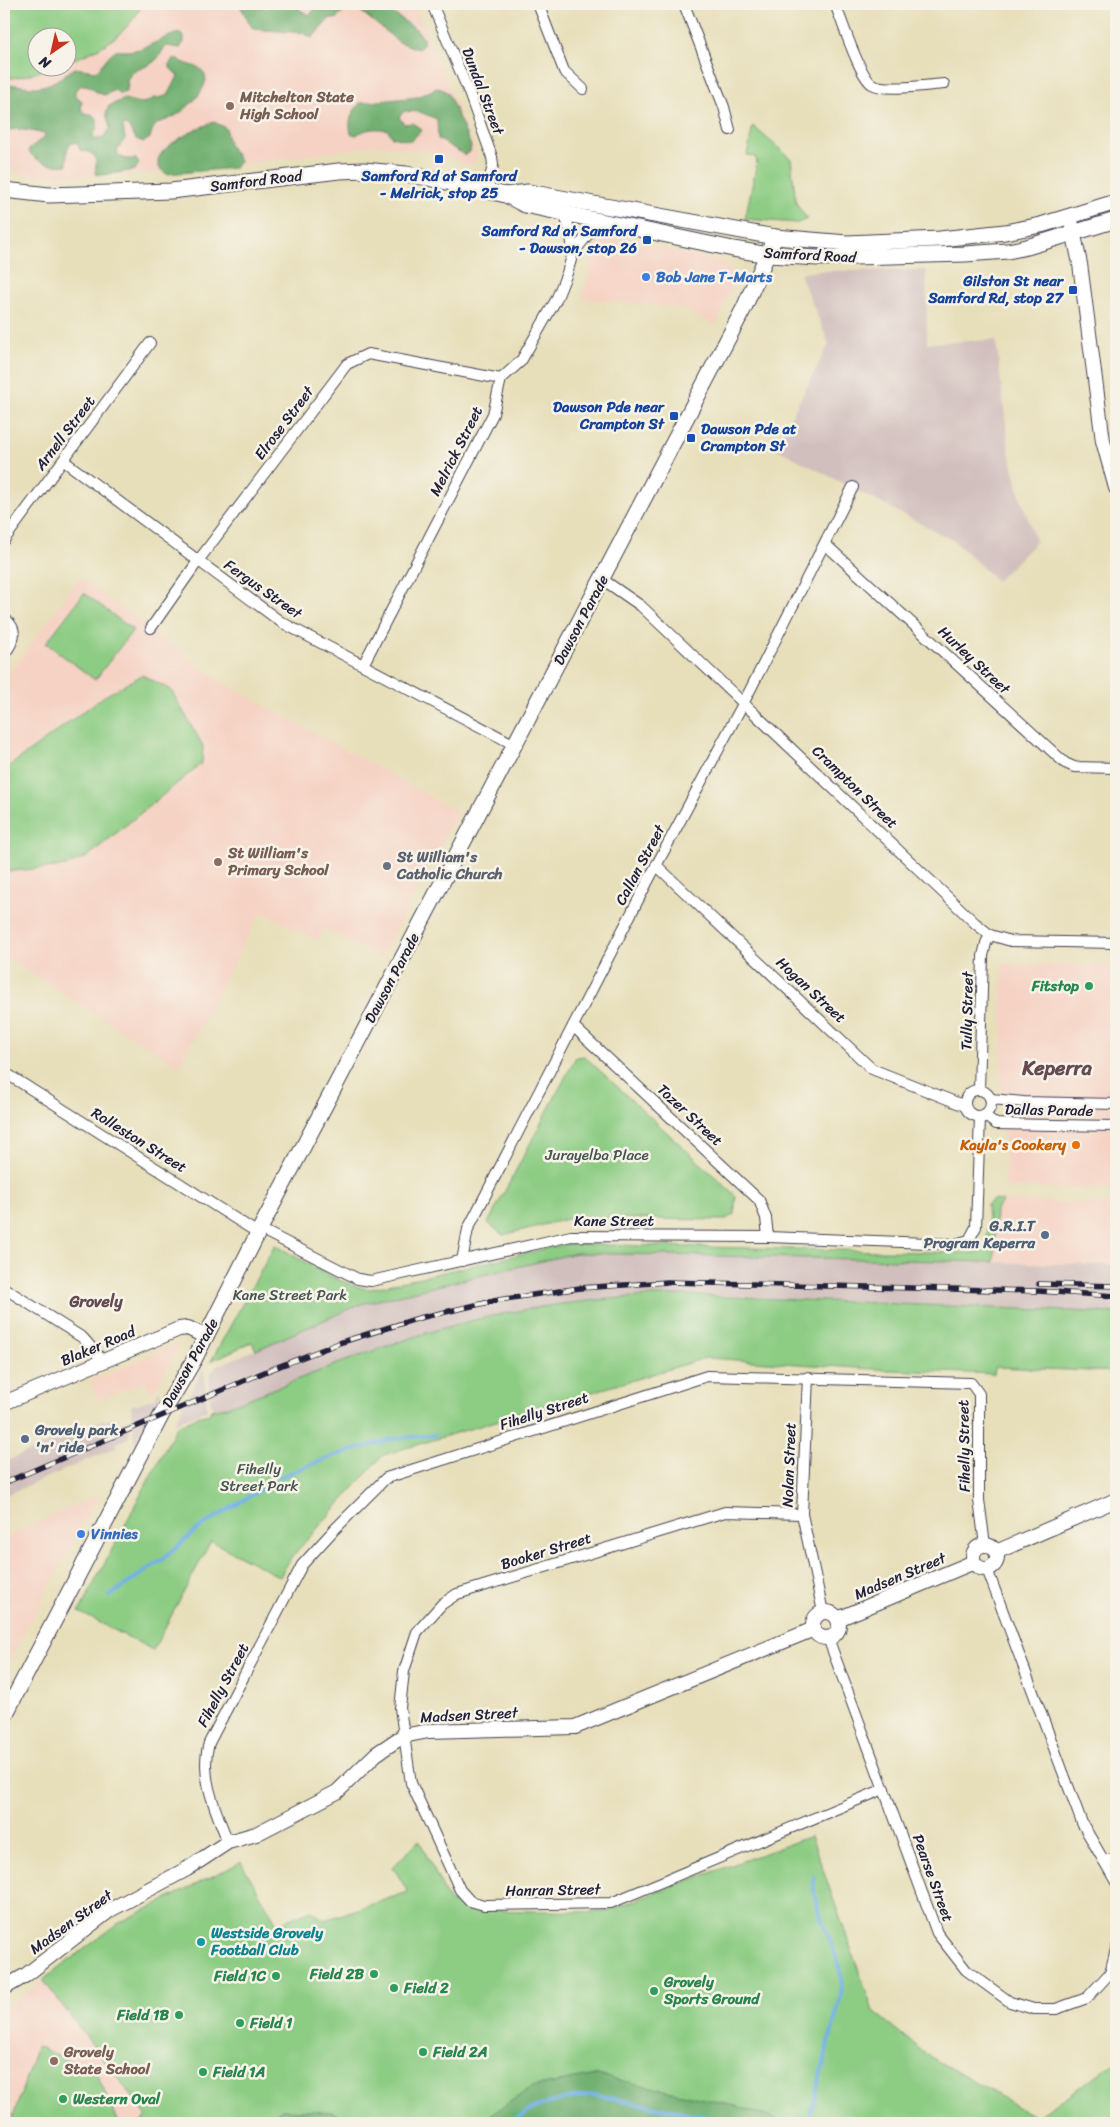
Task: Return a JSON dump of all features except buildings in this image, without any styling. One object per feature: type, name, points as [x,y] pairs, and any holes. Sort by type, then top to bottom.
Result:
[{"type":"main road","name":"Samford Road","points":[[4,190],[49,195],[171,191],[339,171],[364,170],[406,174],[506,195],[525,205],[712,245],[769,255],[848,258],[986,253],[1027,247],[1116,220]]},
{"type":"main road","name":"Samford Road","points":[[506,195],[528,192],[775,237],[847,243],[940,240],[1024,229],[1116,202]]},
{"type":"main road","name":"Dawson Parade","points":[[4,1717],[157,1425],[206,1337],[259,1231],[747,301],[769,255],[775,237]]},
{"type":"street","name":"Dundal Street","points":[[432,4],[468,90],[492,157],[493,165],[487,191]]},
{"type":"street","points":[[538,4],[564,71],[583,89]]},
{"type":"street","points":[[684,4],[724,107],[730,130]]},
{"type":"street","points":[[835,4],[862,73],[872,84],[887,87],[944,84]]},
{"type":"street","points":[[564,213],[571,234],[573,253]]},
{"type":"street","points":[[1070,216],[1080,264],[1103,441],[1116,488]]},
{"type":"street","points":[[501,379],[521,361],[562,288],[573,253],[599,221]]},
{"type":"street","name":"Arnell Street","points":[[4,540],[150,343]]},
{"type":"street","name":"Elrose Street","points":[[151,628],[198,561],[347,364],[368,354],[501,379]]},
{"type":"street","name":"Melrick Street","points":[[363,665],[493,414],[501,379]]},
{"type":"street","name":"Fergus Street","points":[[64,460],[281,622],[514,745]]},
{"type":"street","name":"Callan Street","points":[[462,1261],[468,1229],[656,865],[744,702],[854,487]]},
{"type":"street","name":"Hurley Street","points":[[825,544],[1065,763],[1074,767],[1116,768]]},
{"type":"street","name":"Crampton Street","points":[[602,579],[641,606],[976,923],[990,934],[1011,941],[1116,943]]},
{"type":"street","points":[[4,618],[11,625],[15,633],[13,643],[4,655]]},
{"type":"street","name":"Hogan Street","points":[[656,865],[872,1069],[965,1106]]},
{"type":"street","name":"Tully Street","points":[[979,1090],[983,956],[990,934]]},
{"type":"street","name":"Tozer Street","points":[[573,1026],[759,1200],[766,1218],[768,1237]]},
{"type":"street","name":"Rolleston Street","points":[[4,1072],[259,1231]]},
{"type":"street","points":[[979,1090],[986,1093],[991,1099],[990,1110],[982,1116],[972,1115],[965,1106],[968,1094],[979,1090]]},
{"type":"street","name":"Dallas Parade","points":[[991,1099],[1024,1102],[1116,1104]]},
{"type":"street","name":"Kane Street","points":[[259,1231],[358,1279],[371,1281],[571,1236],[768,1237],[955,1244],[969,1240],[976,1227],[982,1116]]},
{"type":"street","name":"Dallas Parade","points":[[982,1116],[996,1124],[1116,1126]]},
{"type":"street","points":[[4,1288],[83,1338],[104,1361]]},
{"type":"street","name":"Blaker Road","points":[[4,1403],[180,1329],[188,1328],[206,1337]]},
{"type":"street","name":"Fihelly Street","points":[[228,1842],[209,1789],[205,1756],[210,1743],[302,1565],[386,1478],[699,1377],[808,1377],[971,1383],[980,1394],[979,1500],[991,1549]]},
{"type":"street","name":"Nolan Street","points":[[808,1377],[802,1514],[824,1612]]},
{"type":"street","points":[[991,1549],[996,1563],[987,1569],[978,1567],[974,1562],[973,1556],[976,1549],[991,1549],[1116,1500]]},
{"type":"street","name":"Booker Street","points":[[403,1736],[400,1708],[402,1688],[412,1645],[417,1632],[431,1616],[442,1604],[457,1594],[726,1512],[802,1514]]},
{"type":"street","name":"Madsen Street","points":[[838,1619],[974,1562]]},
{"type":"street","points":[[987,1569],[1082,1823],[1116,1882]]},
{"type":"street","points":[[824,1612],[832,1613],[838,1619],[837,1632],[828,1638],[817,1635],[814,1629],[814,1620],[824,1612]]},
{"type":"street","name":"Madsen Street","points":[[4,1988],[26,1975],[110,1910],[187,1869],[228,1842],[256,1834],[337,1792],[376,1754],[403,1736],[429,1731],[575,1727],[814,1629]]},
{"type":"street","name":"Pearse Street","points":[[828,1638],[937,1933],[966,1970],[1010,2002],[1034,2009],[1056,2009],[1087,1998],[1110,1972],[1116,1949]]},
{"type":"street","name":"Hanran Street","points":[[403,1736],[411,1783],[416,1797],[460,1890],[470,1901],[477,1904],[611,1904],[884,1789]]},
{"type":"street","points":[[1104,1861],[1116,1858]]},
{"type":"shaded area","name":"Mitchelton State High School","points":[[4,4],[414,4],[477,154],[476,161],[470,166],[442,154],[377,145],[212,169],[102,176],[40,177],[4,169]]},
{"type":"shaded area","points":[[606,236],[725,262],[734,273],[734,282],[716,325],[677,307],[582,299],[595,244]]},
{"type":"shaded area","points":[[926,270],[927,343],[996,340],[1009,451],[1021,499],[1036,542],[997,581],[954,541],[775,448],[829,344],[800,274],[817,271]]},
{"type":"shaded area","name":"St William's Primary School","points":[[80,577],[220,681],[458,812],[381,958],[324,929],[317,940],[261,912],[179,1066],[4,956],[4,680]]},
{"type":"shaded area","points":[[1003,964],[1116,966],[1116,1189],[1005,1187],[1005,1136],[1002,1135],[1001,1075]]},
{"type":"shaded area","points":[[1003,1201],[1116,1204],[1116,1265],[994,1262],[996,1209]]},
{"type":"shaded area","points":[[576,1253],[1116,1265],[1116,1313],[717,1295],[611,1298],[529,1309],[447,1327],[407,1339],[227,1407],[213,1409],[210,1401],[209,1384],[211,1373],[217,1366],[361,1304]]},
{"type":"shaded area","points":[[174,1345],[178,1345],[177,1349],[153,1394],[144,1382],[98,1400],[90,1381]]},
{"type":"shaded area","points":[[204,1367],[207,1410],[174,1423]]},
{"type":"shaded area","points":[[159,1390],[161,1393],[135,1446],[131,1406],[155,1398]]},
{"type":"shaded area","points":[[113,1418],[116,1425],[129,1419],[130,1431],[128,1438],[116,1443],[117,1447],[4,1496],[4,1462],[103,1420],[104,1422]]},
{"type":"shaded area","points":[[99,1495],[4,1670],[4,1537]]},
{"type":"shaded area","name":"Grovely State School","points":[[43,1980],[146,2115],[141,2123],[4,2123],[4,2006],[15,2003]]},
{"type":"green space","points":[[4,4],[142,4],[136,15],[121,33],[101,47],[78,57],[78,28],[28,28],[28,75],[4,79]]},
{"type":"green space","points":[[239,4],[257,4],[265,9],[275,4],[297,4],[300,10],[310,15],[319,4],[380,4],[417,30],[423,38],[423,45],[418,49],[399,42],[354,6],[348,8],[336,19],[330,18],[312,38],[303,33],[253,29]]},
{"type":"green space","points":[[179,33],[184,37],[184,42],[180,48],[166,46],[153,62],[130,76],[127,80],[126,92],[120,94],[115,90],[105,95],[98,93],[87,85],[80,86],[75,91],[75,95],[82,101],[81,108],[84,114],[92,114],[97,120],[97,128],[93,135],[95,139],[102,139],[110,128],[106,113],[109,106],[124,99],[140,103],[169,94],[178,76],[170,68],[170,63],[173,59],[178,59],[202,71],[206,80],[202,91],[180,113],[156,125],[150,138],[144,142],[136,139],[127,125],[123,126],[125,139],[117,150],[119,156],[126,159],[136,159],[139,163],[135,170],[103,175],[95,174],[95,157],[90,153],[80,150],[77,142],[70,144],[67,150],[67,165],[45,163],[35,158],[28,150],[44,137],[45,133],[15,129],[8,131],[4,127],[4,87],[18,85],[38,87],[50,84],[60,78],[78,78],[78,68],[96,71],[110,54],[116,50],[125,51],[141,48]]},
{"type":"green space","points":[[437,88],[448,93],[471,146],[470,152],[465,155],[438,139],[437,119],[420,112],[404,111],[399,117],[404,124],[413,123],[422,130],[411,141],[392,137],[388,130],[384,129],[372,129],[356,135],[351,134],[351,117],[360,103],[417,97]]},
{"type":"green space","points":[[214,122],[226,128],[232,150],[240,161],[234,168],[167,174],[161,169],[158,162],[165,150],[190,132]]},
{"type":"green space","points":[[753,126],[791,159],[796,203],[807,219],[797,223],[745,219],[757,162],[755,157],[747,155]]},
{"type":"green space","points":[[84,593],[133,630],[95,680],[46,643]]},
{"type":"green space","points":[[142,675],[171,690],[203,746],[202,763],[87,857],[65,866],[4,872],[4,770],[103,697]]},
{"type":"green space","name":"Jurayelba Place","points":[[584,1056],[736,1196],[734,1214],[725,1220],[571,1218],[503,1235],[488,1223],[576,1057]]},
{"type":"green space","name":"Kane Street Park","points":[[993,1200],[1003,1201],[996,1209],[994,1262],[576,1253],[361,1304],[256,1350],[252,1342],[211,1361],[275,1245],[334,1278],[370,1289],[565,1244],[974,1253],[984,1246],[988,1234],[987,1205]]},
{"type":"green space","name":"Fihelly Street Park","points":[[685,1295],[1116,1313],[1116,1372],[995,1367],[994,1374],[889,1370],[706,1358],[383,1455],[290,1559],[280,1577],[211,1541],[153,1650],[79,1612],[177,1426],[197,1417],[210,1414],[210,1410],[227,1407],[385,1347],[476,1320],[545,1306],[615,1298]]},
{"type":"green space","name":"Grovely Sports Ground","points":[[811,1836],[873,2011],[927,2055],[1036,2117],[1116,2062],[1116,2123],[1034,2123],[1035,2117],[1002,2123],[787,2123],[736,2106],[485,2119],[479,2123],[350,2123],[332,2112],[282,2110],[258,2123],[141,2123],[146,2115],[43,1980],[119,1923],[241,1862],[277,1924],[311,1910],[325,1920],[408,1892],[393,1867],[419,1840],[449,1901],[471,1910],[603,1912]]},
{"type":"green space","name":"Western Oval","points":[[37,2046],[97,2074],[118,2123],[11,2123]]},
{"type":"green space","points":[[597,2075],[736,2106],[787,2123],[479,2123],[532,2087]]},
{"type":"green space","points":[[282,2110],[332,2112],[350,2123],[258,2123]]},
{"type":"waterway","points":[[279,1477],[337,1455],[392,1439],[435,1435]]},
{"type":"waterway","points":[[110,1596],[163,1559],[200,1527],[270,1484]]},
{"type":"waterway","points":[[808,2123],[841,1996],[839,1965],[817,1907],[814,1877]]},
{"type":"waterway","points":[[511,2123],[540,2106],[595,2095],[712,2118],[725,2123]]},
{"type":"railway","points":[[4,1483],[267,1371],[342,1342],[419,1318],[498,1300],[580,1288],[668,1282],[1038,1291],[1116,1296]]},
{"type":"railway","points":[[1039,1284],[1116,1286]]},
{"type":"place","name":"Mitchelton State High School","points":[[230,106]]},
{"type":"place","name":"Samford Rd at Samford - Melrick, stop 25","points":[[439,159]]},
{"type":"place","name":"Samford Rd at Samford - Dawson, stop 26","points":[[647,240]]},
{"type":"place","name":"Bob Jane T-Marts","points":[[646,277]]},
{"type":"place","name":"Gilston St near Samford Rd, stop 27","points":[[1073,290]]},
{"type":"place","name":"Dawson Pde near Crampton St","points":[[674,416]]},
{"type":"place","name":"Dawson Pde at Crampton St","points":[[691,438]]},
{"type":"place","name":"St William's Primary School","points":[[218,862]]},
{"type":"place","name":"St William's Catholic Church","points":[[387,866]]},
{"type":"place","name":"Fitstop","points":[[1089,986]]},
{"type":"place","name":"Kayla's Cookery","points":[[1076,1145]]},
{"type":"place","name":"G.R.I.T Program Keperra","points":[[1045,1235]]},
{"type":"place","name":"Grovely park 'n' ride","points":[[25,1439]]},
{"type":"place","name":"Vinnies","points":[[81,1534]]},
{"type":"place","name":"Westside Grovely Football Club","points":[[201,1942]]},
{"type":"place","name":"Field 2B","points":[[374,1974]]},
{"type":"place","name":"Field 1C","points":[[276,1976]]},
{"type":"place","name":"Field 2","points":[[394,1988]]},
{"type":"place","name":"Grovely Sports Ground","points":[[654,1991]]},
{"type":"place","name":"Field 1B","points":[[179,2015]]},
{"type":"place","name":"Field 1","points":[[240,2023]]},
{"type":"place","name":"Field 2A","points":[[423,2052]]},
{"type":"place","name":"Grovely State School","points":[[54,2061]]},
{"type":"place","name":"Field 1A","points":[[203,2072]]},
{"type":"place","name":"Western Oval","points":[[63,2099]]},
{"type":"district","name":"Keperra","points":[[1057,1068]]},
{"type":"district","name":"Grovely","points":[[96,1301]]}]
